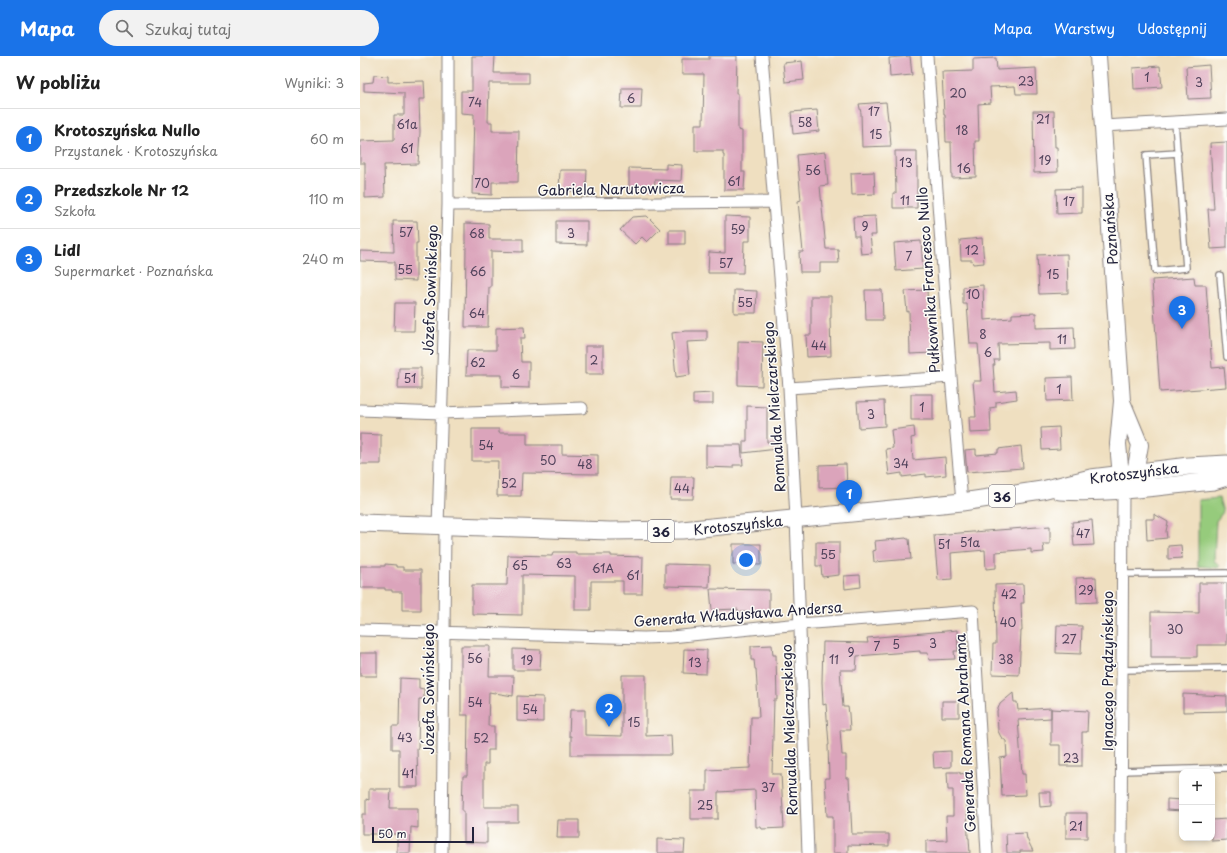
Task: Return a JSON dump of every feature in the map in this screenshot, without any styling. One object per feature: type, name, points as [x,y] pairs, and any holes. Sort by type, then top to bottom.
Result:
[{"type":"main road","name":"Poznańska","points":[[1098,56],[1122,401],[1140,445],[1126,479]]},
{"type":"main road","name":"Krotoszyńska","points":[[360,523],[610,531],[682,530],[962,502],[1042,490],[1081,492],[1126,479],[1189,466],[1227,464]]},
{"type":"main road","name":"Krotoszyńska","points":[[1126,479],[1214,481],[1227,478]]},
{"type":"street","name":"Józefa Sowińskiego","points":[[442,853],[443,633],[441,413],[448,205],[448,56]]},
{"type":"street","name":"Romualda Mielczarskiego","points":[[762,56],[789,388],[796,518],[808,853]]},
{"type":"street","name":"Pułkownika Francesco Nullo","points":[[927,56],[962,502]]},
{"type":"street","points":[[1103,126],[1227,119]]},
{"type":"street","name":"Gabriela Narutowicza","points":[[448,205],[774,202]]},
{"type":"street","points":[[789,388],[951,377]]},
{"type":"street","points":[[360,410],[441,413],[582,408]]},
{"type":"street","name":"Ignacego Prądzyńskiego","points":[[1122,853],[1122,574],[1126,479]]},
{"type":"street","name":"Generała Władysława Andersa","points":[[360,630],[644,638],[973,611]]},
{"type":"street","name":"Generała Romana Abrahama","points":[[973,611],[987,853]]},
{"type":"lane","points":[[1176,122],[1186,268],[1155,271],[1146,155],[1178,153]]},
{"type":"lane","points":[[1220,275],[1227,357]]},
{"type":"lane","points":[[1122,574],[1227,573]]},
{"type":"lane","points":[[1122,670],[1227,668]]},
{"type":"lane","points":[[1122,770],[1227,768]]},
{"type":"green space","points":[[1219,498],[1223,512],[1216,521],[1214,561],[1220,565],[1218,568],[1198,566],[1198,500]]},
{"type":"building","points":[[472,56],[495,56],[494,73],[529,73],[529,83],[489,83],[488,122],[492,122],[492,131],[519,131],[518,182],[492,182],[492,195],[472,194],[474,114],[461,113],[461,91],[472,91]]},
{"type":"building","points":[[709,56],[737,56],[736,93],[738,93],[738,130],[742,131],[742,172],[745,172],[744,190],[724,190],[723,151],[695,151],[695,124],[703,124],[704,74],[682,74],[682,59],[709,59]]},
{"type":"building","points":[[910,56],[912,75],[890,77],[889,58]]},
{"type":"building","points":[[996,58],[997,70],[1036,68],[1037,94],[1016,94],[1015,86],[990,87],[991,103],[978,104],[979,141],[975,141],[976,177],[952,178],[951,142],[946,142],[942,72],[973,71],[973,59]]},
{"type":"building","points":[[802,61],[804,80],[785,82],[783,63]]},
{"type":"building","points":[[1209,65],[1211,98],[1188,99],[1186,67]]},
{"type":"building","points":[[1160,66],[1162,87],[1134,89],[1133,68]]},
{"type":"building","points":[[374,75],[388,76],[388,82],[424,81],[425,99],[419,99],[420,132],[418,164],[384,165],[385,197],[365,198],[365,163],[360,163],[360,141],[394,140],[394,115],[404,115],[404,93],[364,91],[364,83],[373,82]]},
{"type":"building","points":[[622,88],[642,88],[641,108],[621,108]]},
{"type":"building","points":[[886,102],[891,146],[862,147],[861,113],[859,104]]},
{"type":"building","points":[[817,110],[819,131],[793,134],[791,112]]},
{"type":"building","points":[[1033,111],[1054,111],[1055,147],[1057,147],[1058,172],[1034,173]]},
{"type":"building","points":[[1227,142],[1227,248],[1211,249],[1208,209],[1214,209],[1210,143]]},
{"type":"building","points":[[895,151],[917,151],[917,208],[893,208],[893,193],[896,193]]},
{"type":"building","points":[[825,152],[828,185],[820,186],[826,249],[838,249],[839,263],[820,263],[820,272],[800,272],[799,252],[803,252],[798,201],[801,200],[797,155]]},
{"type":"building","points":[[666,164],[682,165],[681,181],[655,180],[654,189],[629,188],[629,168],[666,169]]},
{"type":"building","points":[[560,170],[587,170],[586,191],[559,191]]},
{"type":"building","points":[[874,172],[875,194],[852,195],[851,173]]},
{"type":"building","points":[[1082,188],[1082,213],[1057,214],[1056,189]]},
{"type":"building","points":[[647,216],[660,229],[647,242],[642,237],[635,244],[620,230],[632,217]]},
{"type":"building","points":[[725,216],[750,217],[750,241],[744,241],[743,273],[708,273],[709,252],[725,253]]},
{"type":"building","points":[[875,216],[876,235],[870,235],[872,253],[861,254],[859,236],[854,236],[853,217]]},
{"type":"building","points":[[393,221],[417,221],[418,243],[416,243],[416,281],[395,280],[395,262],[360,261],[360,251],[394,252]]},
{"type":"building","points":[[556,221],[587,221],[587,245],[556,244]]},
{"type":"building","points":[[465,223],[489,224],[489,239],[523,239],[523,252],[491,251],[491,287],[489,287],[488,327],[465,327]]},
{"type":"building","points":[[669,230],[685,230],[685,244],[669,244]]},
{"type":"building","points":[[982,238],[984,263],[973,264],[972,260],[961,260],[960,240]]},
{"type":"building","points":[[921,241],[923,269],[896,271],[894,243]]},
{"type":"building","points":[[1067,254],[1068,293],[1039,294],[1037,255]]},
{"type":"building","points":[[1194,277],[1195,285],[1206,285],[1212,368],[1224,367],[1226,387],[1160,392],[1152,280]]},
{"type":"building","points":[[983,285],[984,320],[1012,318],[1012,314],[1036,313],[1036,328],[1074,327],[1075,349],[1050,350],[1050,343],[998,344],[999,360],[994,360],[995,365],[993,365],[995,392],[1016,390],[1017,399],[996,402],[996,407],[990,408],[991,432],[970,433],[969,417],[976,417],[973,381],[981,381],[978,344],[970,344],[967,304],[963,304],[963,287]]},
{"type":"building","points":[[734,290],[757,291],[756,313],[734,313]]},
{"type":"building","points":[[865,290],[882,290],[883,320],[866,320]]},
{"type":"building","points":[[927,290],[929,328],[932,328],[933,353],[910,354],[909,311],[907,312],[905,291]]},
{"type":"building","points":[[811,296],[831,296],[831,356],[807,357],[806,335],[811,335]]},
{"type":"building","points":[[395,303],[415,303],[414,331],[394,331]]},
{"type":"building","points":[[524,327],[525,338],[520,338],[521,362],[529,362],[529,388],[502,387],[502,375],[466,375],[467,350],[496,350],[496,328]]},
{"type":"building","points":[[707,331],[707,341],[687,342],[690,375],[676,377],[672,333]]},
{"type":"building","points":[[738,341],[763,342],[762,386],[738,385]]},
{"type":"building","points":[[585,346],[603,346],[603,374],[585,374]]},
{"type":"building","points":[[399,368],[421,368],[421,389],[398,389]]},
{"type":"building","points":[[1072,377],[1073,400],[1047,401],[1046,378]]},
{"type":"building","points":[[713,393],[713,404],[693,404],[693,394]]},
{"type":"building","points":[[911,394],[933,394],[933,420],[911,420]]},
{"type":"building","points":[[884,401],[885,426],[859,428],[857,402]]},
{"type":"building","points":[[747,406],[767,407],[767,442],[776,442],[777,449],[743,453],[743,441],[747,441]]},
{"type":"building","points":[[914,427],[915,437],[911,438],[913,460],[945,457],[946,475],[926,477],[926,474],[902,477],[902,473],[889,475],[886,449],[893,448],[891,430]]},
{"type":"building","points":[[1059,427],[1060,449],[1042,450],[1041,428]]},
{"type":"building","points":[[472,429],[499,429],[499,433],[527,433],[527,445],[562,445],[562,454],[598,455],[598,474],[522,473],[521,496],[497,496],[498,461],[472,461]]},
{"type":"building","points":[[360,434],[381,435],[381,464],[360,464]]},
{"type":"building","points":[[706,445],[741,445],[743,465],[733,465],[733,468],[706,467]]},
{"type":"building","points":[[1021,446],[1023,468],[967,472],[965,450],[976,449],[976,455],[998,453],[998,449]]},
{"type":"building","points":[[846,464],[847,487],[819,488],[819,465]]},
{"type":"building","points":[[671,477],[694,477],[693,499],[670,499]]},
{"type":"building","points":[[1154,514],[1168,522],[1166,531],[1167,538],[1147,540],[1146,519],[1154,519]]},
{"type":"building","points":[[1092,520],[1094,545],[1074,546],[1072,522]]},
{"type":"building","points":[[1050,526],[1050,544],[1043,544],[1044,552],[1031,553],[1031,549],[996,552],[996,568],[986,569],[985,550],[951,553],[952,579],[938,580],[934,535]]},
{"type":"building","points":[[909,539],[911,559],[874,562],[873,551],[876,550],[875,541]]},
{"type":"building","points":[[816,542],[839,542],[839,575],[822,577],[821,566],[816,566]]},
{"type":"building","points":[[733,544],[761,544],[761,565],[733,564]]},
{"type":"building","points":[[1181,545],[1182,558],[1168,559],[1168,546]]},
{"type":"building","points":[[553,552],[576,552],[576,554],[611,554],[611,556],[643,557],[642,594],[623,594],[623,581],[591,581],[591,610],[575,610],[575,576],[522,575],[522,615],[472,614],[472,585],[507,585],[508,555],[552,556]]},
{"type":"building","points":[[385,564],[403,567],[403,570],[421,570],[421,610],[402,610],[402,592],[392,592],[392,590],[385,590],[385,588],[360,588],[360,566],[385,566]]},
{"type":"building","points":[[665,564],[710,565],[709,587],[665,586]]},
{"type":"building","points":[[860,575],[861,587],[845,589],[844,576]]},
{"type":"building","points":[[1096,577],[1097,602],[1077,603],[1076,578]]},
{"type":"building","points":[[1199,583],[1227,583],[1227,645],[1197,645],[1197,657],[1151,657],[1151,612],[1199,613]]},
{"type":"building","points":[[1023,584],[1024,603],[1021,603],[1022,631],[1019,675],[992,674],[993,644],[996,644],[995,585]]},
{"type":"building","points":[[710,589],[769,590],[769,612],[738,612],[738,609],[712,610]]},
{"type":"building","points":[[1057,625],[1082,626],[1081,654],[1056,653]]},
{"type":"building","points":[[957,630],[958,651],[954,651],[955,659],[929,660],[928,653],[920,653],[920,651],[857,656],[856,670],[840,670],[843,707],[848,707],[849,714],[850,730],[840,730],[842,755],[846,755],[846,778],[849,778],[852,834],[889,834],[889,846],[848,845],[848,853],[833,853],[833,816],[827,816],[825,778],[829,778],[829,745],[826,704],[823,705],[823,642],[868,643],[867,638]]},
{"type":"building","points":[[772,645],[773,655],[776,655],[777,700],[774,700],[772,774],[781,774],[784,828],[762,829],[761,827],[756,827],[755,790],[718,792],[718,819],[691,819],[691,791],[707,791],[707,770],[750,768],[751,717],[759,717],[756,669],[754,660],[751,660],[751,646]]},
{"type":"building","points":[[461,646],[490,646],[489,676],[514,676],[513,696],[489,692],[488,726],[494,726],[494,750],[488,750],[488,764],[484,764],[484,807],[518,807],[518,822],[487,822],[487,843],[464,842],[464,811],[462,811],[463,776],[467,776],[468,715],[461,715]]},
{"type":"building","points":[[513,649],[541,650],[540,670],[513,670]]},
{"type":"building","points":[[684,649],[707,650],[706,674],[683,673]]},
{"type":"building","points":[[360,653],[377,653],[377,676],[360,676]]},
{"type":"building","points":[[622,675],[646,675],[646,736],[671,735],[672,755],[571,755],[571,736],[569,736],[570,710],[585,710],[585,735],[622,736]]},
{"type":"building","points":[[400,678],[419,679],[419,688],[424,689],[424,699],[419,699],[417,749],[418,787],[399,787],[399,749],[392,749],[392,726],[399,726]]},
{"type":"building","points":[[1013,693],[1014,702],[1017,702],[1018,710],[1051,708],[1051,718],[1018,720],[1022,774],[1025,774],[1026,795],[1002,796],[1000,758],[1007,757],[1006,741],[1001,737],[998,731],[997,711],[1000,704]]},
{"type":"building","points":[[1183,694],[1227,696],[1227,711],[1183,712]]},
{"type":"building","points":[[517,696],[543,697],[543,722],[517,721]]},
{"type":"building","points":[[942,701],[959,701],[959,717],[942,717]]},
{"type":"building","points":[[1051,709],[1088,711],[1087,732],[1082,732],[1082,766],[1060,766],[1060,745],[1051,745]]},
{"type":"building","points":[[951,751],[951,767],[934,768],[933,752]]},
{"type":"building","points":[[947,772],[960,772],[960,774],[966,773],[968,838],[970,853],[926,853],[926,841],[947,840],[946,816],[953,816],[953,790],[948,790]]},
{"type":"building","points":[[369,789],[391,789],[390,808],[418,808],[418,828],[411,827],[410,853],[397,853],[397,834],[362,834],[362,814],[366,814],[366,799],[369,800]]},
{"type":"building","points":[[1039,792],[1051,792],[1051,806],[1040,807]]},
{"type":"building","points":[[1167,799],[1179,800],[1179,811],[1167,810]]},
{"type":"building","points":[[1066,813],[1087,813],[1087,838],[1066,838]]},
{"type":"building","points":[[1227,819],[1227,840],[1215,841],[1215,820]]},
{"type":"building","points":[[558,820],[579,820],[579,838],[557,838]]},
{"type":"building","points":[[1026,833],[1027,839],[1033,851],[1007,853],[1006,834]]},
{"type":"building","points":[[657,839],[685,840],[684,853],[657,853]]},
{"type":"place","name":"Lidl","points":[[1182,329]]},
{"type":"place","name":"Krotoszyńska Nullo","points":[[849,513]]},
{"type":"place","name":"Przedszkole Nr 12","points":[[609,727]]}]
